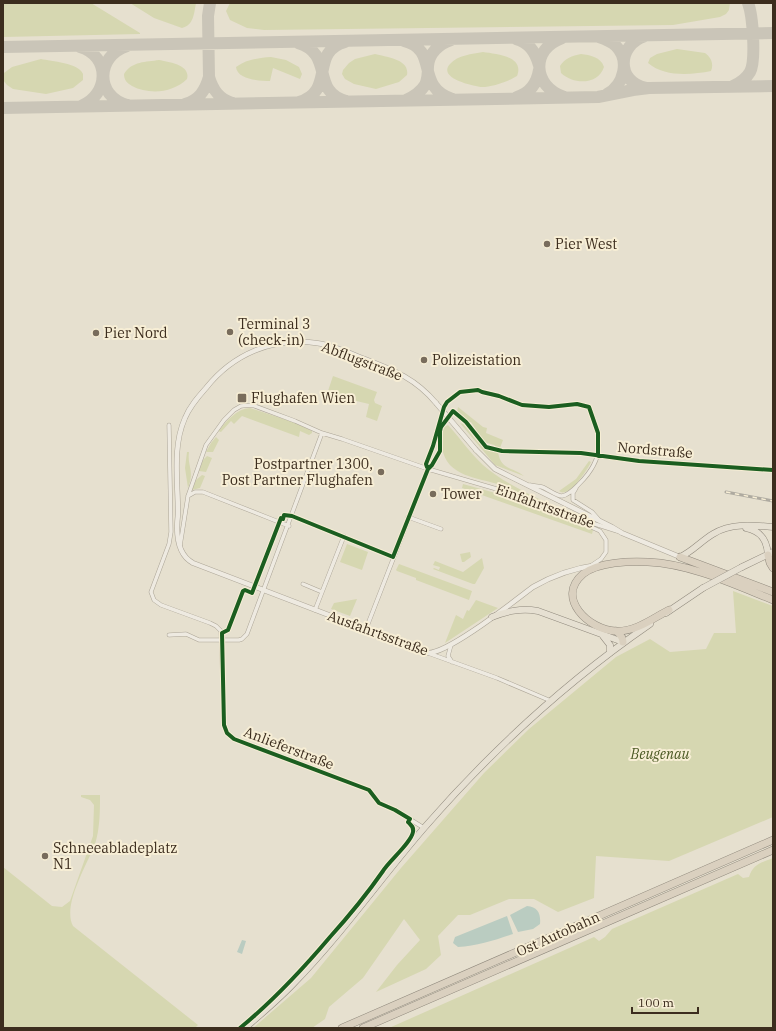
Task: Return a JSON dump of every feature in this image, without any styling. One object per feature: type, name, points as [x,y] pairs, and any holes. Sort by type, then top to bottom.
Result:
[{"type":"highway","points":[[770,554],[770,563],[773,568]]},
{"type":"highway","points":[[680,557],[773,592]]},
{"type":"highway","points":[[669,610],[637,627],[616,631],[602,628],[584,619],[575,606],[573,593],[578,579],[584,573],[616,563],[648,562],[677,566],[698,572],[773,600]]},
{"type":"highway","points":[[616,631],[620,634],[623,642]]},
{"type":"highway","name":"Ost Autobahn","points":[[342,1028],[773,840]]},
{"type":"highway","name":"Ost Autobahn","points":[[363,1028],[773,850]]},
{"type":"main road","points":[[680,557],[716,532],[727,528],[736,526],[773,527]]},
{"type":"main road","points":[[245,1028],[275,1002],[316,959],[424,828],[499,749],[551,701],[623,642],[669,610],[703,588],[770,554],[763,537],[752,530],[736,526]]},
{"type":"main road","points":[[492,617],[516,609],[528,609],[538,611],[623,642]]},
{"type":"main road","points":[[604,636],[610,645],[610,653]]},
{"type":"street","name":"Abflugstraße","points":[[180,547],[178,536],[177,454],[183,423],[193,403],[214,378],[226,367],[245,354],[260,348],[284,343],[302,342],[323,344],[390,368],[403,375],[416,383],[495,469],[622,533]]},
{"type":"street","name":"Nordstraße","points":[[577,404],[589,407],[598,433],[598,456],[639,461],[773,470]]},
{"type":"street","name":"Einfahrtsstraße","points":[[180,547],[188,496],[206,445],[224,420],[234,410],[241,406],[252,405],[322,433],[428,469],[507,492],[576,518],[622,533],[680,557]]},
{"type":"street","points":[[169,424],[171,532],[169,544],[151,592],[157,603],[220,629],[222,633],[222,640]]},
{"type":"street","points":[[169,635],[186,634],[199,640],[222,640],[242,639],[247,634],[289,526],[322,433]]},
{"type":"street","points":[[598,456],[592,469],[573,493],[573,500],[592,512],[600,521]]},
{"type":"street","points":[[366,629],[408,517],[428,469]]},
{"type":"street","points":[[527,485],[542,487],[561,496],[569,493],[578,486]]},
{"type":"street","points":[[188,496],[194,492],[203,492],[289,526]]},
{"type":"street","points":[[292,516],[393,557]]},
{"type":"street","points":[[408,517],[441,530]]},
{"type":"street","points":[[576,518],[580,522],[600,531],[606,540],[606,552],[601,559],[592,565]]},
{"type":"street","points":[[315,610],[344,536]]},
{"type":"street","name":"Ausfahrtsstraße","points":[[180,547],[185,557],[193,563],[428,653],[436,653],[451,645],[545,580],[592,565],[616,563]]},
{"type":"street","points":[[303,584],[322,592]]},
{"type":"street","name":"Anlieferstraße","points":[[222,640],[224,725],[227,733],[234,739],[369,790],[378,803],[395,810],[424,828]]},
{"type":"street","points":[[451,645],[448,656],[453,663]]},
{"type":"street","points":[[428,653],[497,678],[551,701]]},
{"type":"green space","points":[[3,3],[91,3],[140,34],[3,37]]},
{"type":"green space","points":[[130,3],[196,3],[194,15],[191,21],[182,28],[154,18]]},
{"type":"green space","points":[[230,3],[730,3],[729,10],[726,14],[720,17],[673,25],[264,30],[247,28],[230,20],[226,11]]},
{"type":"green space","points":[[677,49],[705,53],[711,61],[711,71],[686,74],[670,73],[654,68],[648,63],[650,58],[657,54]]},
{"type":"green space","points":[[483,52],[502,55],[513,60],[517,64],[517,76],[510,80],[491,86],[482,87],[464,83],[452,77],[448,73],[447,69],[453,61],[465,55]]},
{"type":"green space","points":[[375,54],[401,62],[405,65],[407,75],[399,82],[376,89],[354,84],[345,79],[342,74],[343,70],[349,63],[355,59]]},
{"type":"green space","points":[[581,54],[595,57],[603,64],[604,67],[597,77],[591,80],[579,81],[572,80],[561,73],[560,66],[566,59]]},
{"type":"green space","points":[[271,57],[286,60],[299,67],[302,74],[300,79],[273,68],[270,81],[250,79],[240,75],[237,71],[236,67],[244,62],[258,58]]},
{"type":"green space","points":[[41,59],[64,63],[76,67],[83,74],[83,80],[73,88],[46,94],[13,89],[3,80],[4,73],[12,67]]},
{"type":"green space","points":[[159,60],[183,67],[186,70],[187,79],[175,87],[161,91],[146,91],[139,89],[130,85],[125,80],[124,74],[135,64]]},
{"type":"green space","points":[[333,376],[377,392],[374,400],[375,403],[382,406],[377,421],[366,417],[369,404],[327,394]]},
{"type":"green space","points":[[458,407],[483,427],[487,428],[486,433],[503,440],[500,448],[484,442],[471,422],[468,422],[457,412]]},
{"type":"green space","points":[[250,408],[296,423],[312,431],[312,433],[309,435],[300,431],[299,437],[242,416],[234,424],[231,421],[221,432],[218,431],[236,413]]},
{"type":"green space","points":[[460,423],[463,424],[481,445],[498,452],[499,458],[504,465],[524,476],[495,465]]},
{"type":"green space","points":[[448,425],[483,465],[504,480],[541,500],[540,502],[500,485],[464,474],[450,465],[445,458],[441,442],[444,427]]},
{"type":"green space","points":[[216,437],[219,440],[213,452],[206,452],[211,443]]},
{"type":"green space","points":[[187,452],[189,452],[191,473],[188,488],[185,468]]},
{"type":"green space","points":[[207,456],[212,458],[206,472],[199,471],[203,460]]},
{"type":"green space","points":[[589,461],[591,462],[587,470],[572,488],[564,492],[559,491],[576,479]]},
{"type":"green space","points":[[202,475],[205,476],[200,488],[192,490],[196,480]]},
{"type":"green space","points":[[463,484],[514,498],[549,514],[593,530],[592,534],[462,488]]},
{"type":"green space","points":[[347,544],[368,552],[362,570],[340,562]]},
{"type":"green space","points":[[470,552],[471,557],[462,562],[460,554]]},
{"type":"green space","points":[[482,558],[484,568],[475,584],[433,569],[439,570],[440,567],[433,565],[435,561],[463,572]]},
{"type":"green space","points":[[399,564],[472,591],[469,600],[416,580],[416,578],[397,571],[396,570]]},
{"type":"green space","name":"Beugenau","points":[[733,591],[773,606],[773,817],[669,861],[596,856],[594,898],[558,912],[534,899],[509,899],[470,915],[458,915],[438,936],[441,955],[426,969],[376,992],[397,965],[420,940],[404,919],[363,978],[329,1007],[325,1019],[312,1028],[253,1028],[311,978],[401,868],[484,773],[529,729],[616,657],[650,639],[670,652],[706,649],[714,633],[736,633]]},
{"type":"green space","points":[[357,599],[350,616],[331,609],[334,603]]},
{"type":"green space","points":[[476,600],[498,608],[445,643],[456,615],[463,619],[467,610],[469,611]]},
{"type":"green space","points":[[81,795],[100,795],[99,820],[95,844],[73,896],[70,917],[73,926],[198,1025],[195,1028],[3,1028],[3,867],[52,906],[62,907],[70,901],[93,836],[94,805],[90,800],[81,797]]},
{"type":"green space","points":[[773,858],[773,1028],[389,1028],[594,937],[599,941],[612,929],[738,874],[743,878],[749,877],[755,867]]},
{"type":"shaded area","points":[[527,906],[536,909],[540,917],[540,924],[533,929],[518,932],[510,915]]},
{"type":"shaded area","points":[[507,916],[513,934],[472,945],[458,947],[453,943],[455,937]]},
{"type":"shaded area","points":[[242,940],[246,941],[242,954],[237,952]]},
{"type":"taxiway","points":[[210,3],[208,16],[209,77],[212,86],[217,93],[223,99],[232,103]]},
{"type":"taxiway","points":[[733,86],[747,77],[752,66],[753,38],[748,3]]},
{"type":"taxiway","points":[[3,47],[773,33]]},
{"type":"taxiway","points":[[645,36],[629,47],[625,55],[624,63],[625,71],[629,79],[646,88]]},
{"type":"taxiway","points":[[599,37],[608,40],[616,46],[623,58],[624,65],[618,85],[607,94]]},
{"type":"taxiway","points":[[562,38],[552,43],[545,50],[539,68],[546,85],[553,92],[564,97]]},
{"type":"taxiway","points":[[516,39],[525,43],[531,48],[539,65]]},
{"type":"taxiway","points":[[406,100],[411,98],[425,85],[430,57],[435,50],[442,44],[451,40]]},
{"type":"taxiway","points":[[404,41],[415,46],[421,52],[434,86],[441,93],[452,99]]},
{"type":"taxiway","points":[[299,102],[310,97],[317,89],[324,62],[328,54],[334,47],[345,42]]},
{"type":"taxiway","points":[[298,43],[309,48],[316,55],[329,89],[335,96],[346,101]]},
{"type":"taxiway","points":[[127,46],[117,51],[109,58],[103,76],[109,93],[117,100],[127,105]]},
{"type":"taxiway","points":[[80,47],[90,52],[97,58],[103,76],[97,93],[90,101],[81,106]]},
{"type":"taxiway","points":[[517,97],[526,93],[532,87],[537,79],[539,70]]},
{"type":"taxiway","points":[[185,104],[194,100],[201,94],[206,87],[209,77]]},
{"type":"taxiway","points":[[3,108],[598,97],[649,88],[773,86]]},
{"type":"railway","points":[[726,492],[773,501]]},
{"type":"cycle path","points":[[427,467],[426,464],[433,446],[444,407],[447,402],[460,392],[478,390],[522,405],[549,407],[577,404],[589,407],[598,433],[598,456]]},
{"type":"cycle path","points":[[240,1028],[276,996],[351,913],[386,867],[404,847],[413,832],[412,826],[408,822],[410,819],[379,803],[369,790],[234,739],[227,733],[224,725],[222,633],[228,630],[243,591],[245,590],[252,593],[281,518],[283,519],[284,515],[292,516],[393,557],[428,469],[440,451],[441,427],[453,411],[466,422],[486,447],[502,451],[581,453],[639,461],[773,470]]},
{"type":"place","name":"Pier West","points":[[547,244]]},
{"type":"place","name":"Terminal 3 (check-in)","points":[[230,332]]},
{"type":"place","name":"Pier Nord","points":[[96,333]]},
{"type":"place","name":"Polizeistation","points":[[424,360]]},
{"type":"place","name":"Flughafen Wien","points":[[242,398]]},
{"type":"place","name":"Postpartner 1300, Post Partner Flughafen","points":[[381,472]]},
{"type":"place","name":"Tower","points":[[433,494]]},
{"type":"place","name":"Schneeabladeplatz N1","points":[[45,856]]}]
